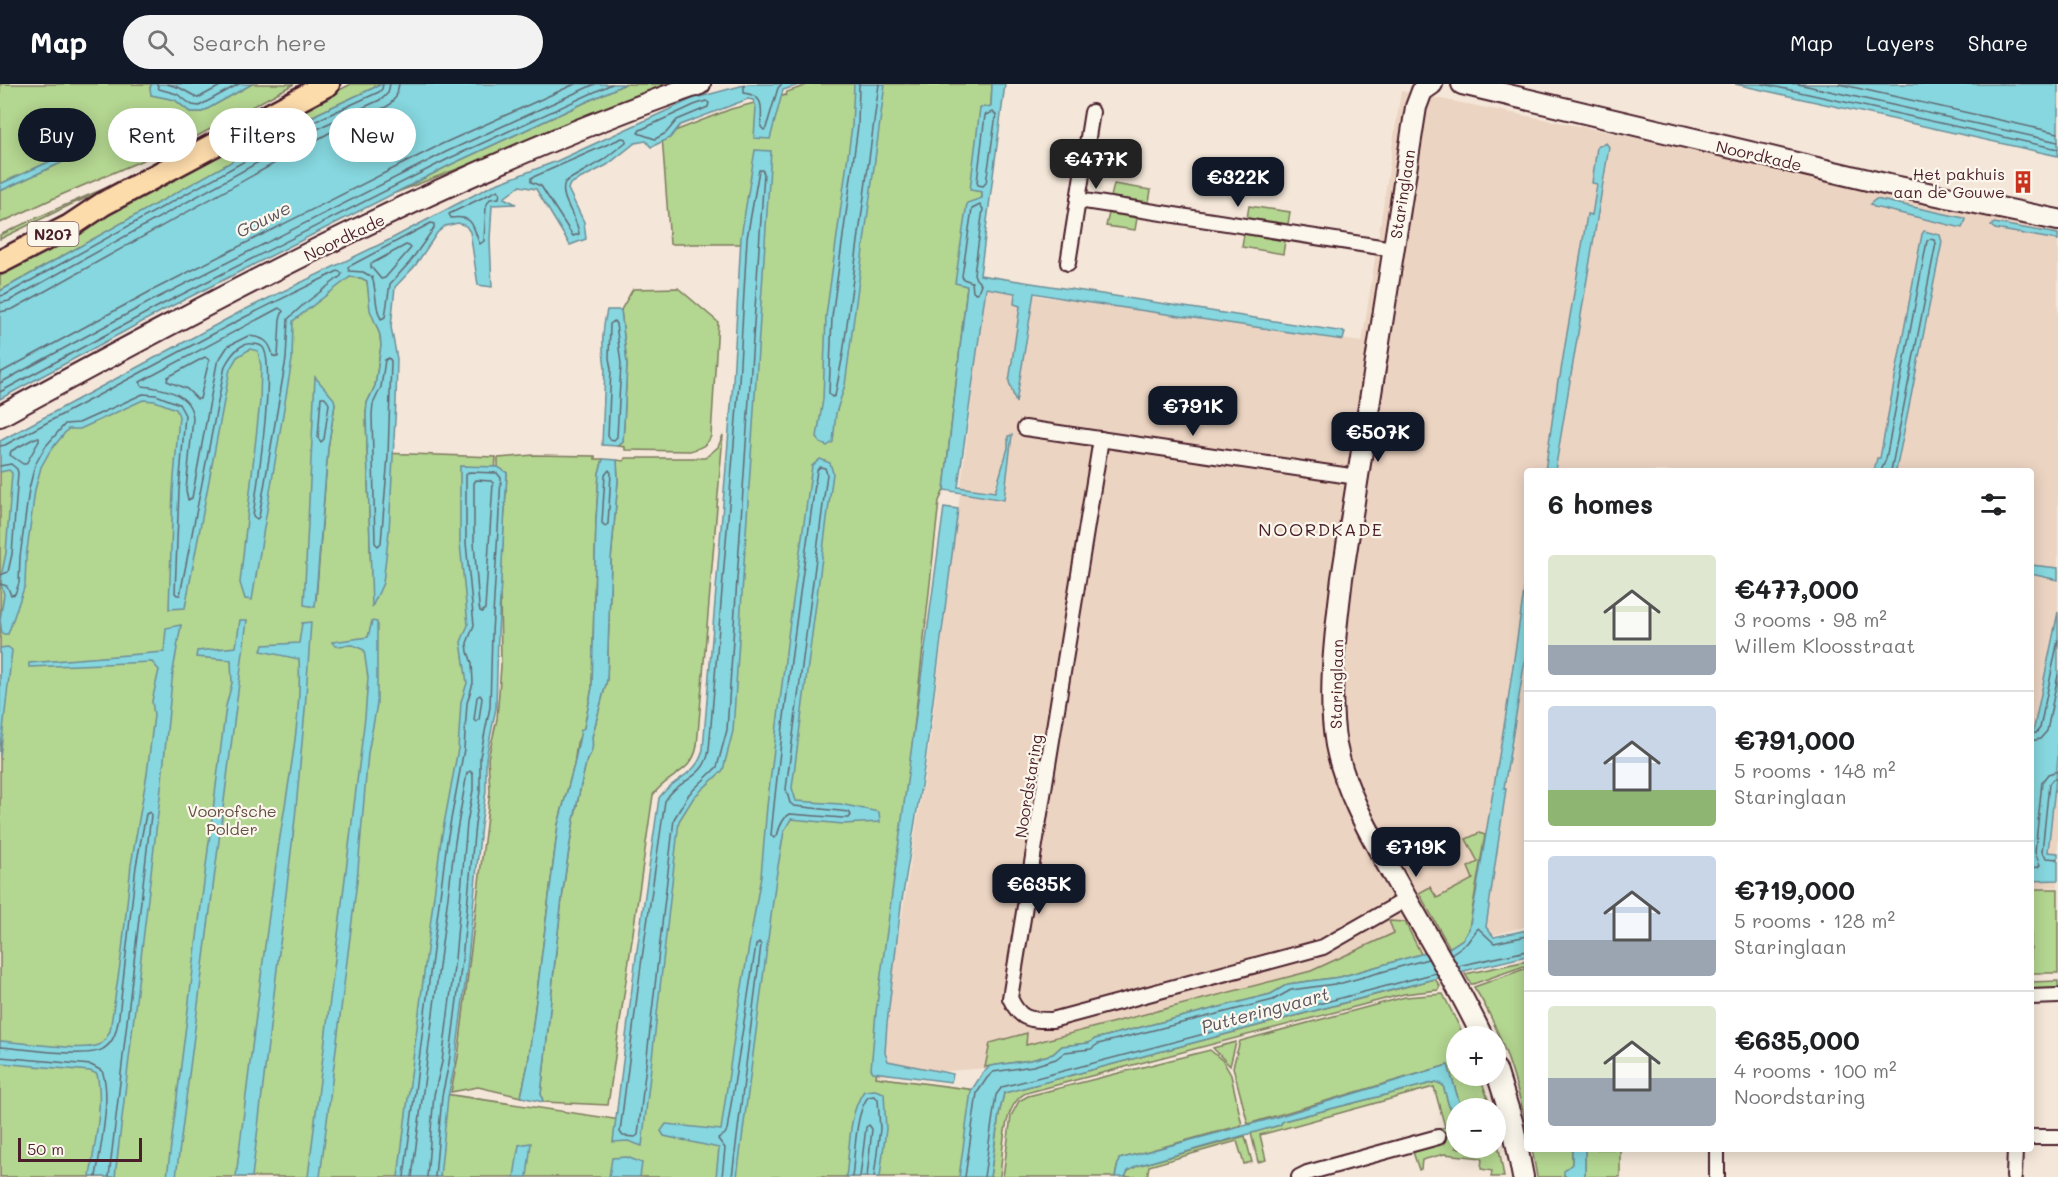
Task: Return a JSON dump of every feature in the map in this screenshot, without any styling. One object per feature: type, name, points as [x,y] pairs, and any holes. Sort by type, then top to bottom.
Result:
[{"type":"main road","name":"N207","points":[[0,262],[70,226],[103,204],[328,84]]},
{"type":"main road","name":"N207","points":[[0,244],[65,214],[103,204]]},
{"type":"street","name":"Noordkade","points":[[0,416],[273,272],[395,211],[514,157],[632,108],[700,84]]},
{"type":"street","name":"Noordkade","points":[[1462,84],[1889,186],[2058,220]]},
{"type":"street","name":"Staringlaan","points":[[1423,86],[1416,106],[1357,477],[1337,622],[1333,713],[1336,746],[1353,798],[1368,831],[1453,978],[1477,1026]]},
{"type":"street","points":[[1068,262],[1092,112]]},
{"type":"street","points":[[1078,200],[1393,249]]},
{"type":"street","points":[[1025,428],[1357,477]]},
{"type":"street","name":"Noordstaring","points":[[1101,439],[1010,998],[1016,1011],[1024,1018],[1052,1020],[1323,946],[1407,900]]},
{"type":"street","points":[[2034,997],[2058,996]]},
{"type":"street","points":[[1501,1086],[1512,1121],[1523,1177]]},
{"type":"street","points":[[1299,1177],[1438,1137]]},
{"type":"street","points":[[2034,1137],[2058,1137]]},
{"type":"street","points":[[1717,1152],[1717,1177]]},
{"type":"street","points":[[2014,1177],[2015,1152]]},
{"type":"shaded area","points":[[1401,91],[1599,130],[1786,170],[1928,204],[2058,229],[2058,887],[2034,888],[2034,468],[1524,468],[1524,927],[1017,1066],[876,1076],[929,747],[985,288],[1362,342]]},
{"type":"green space","points":[[0,84],[152,84],[150,88],[155,95],[175,100],[185,108],[108,108],[108,162],[138,162],[0,223],[0,191],[63,162],[96,162],[96,108],[18,108],[18,162],[49,162],[0,184]]},
{"type":"green space","points":[[252,84],[294,84],[249,108],[209,108]]},
{"type":"green space","points":[[351,84],[382,84],[317,114],[317,108],[305,108]]},
{"type":"green space","points":[[625,84],[666,84],[594,116],[395,193],[452,164]]},
{"type":"green space","name":"Voorofsche Polder","points":[[810,84],[992,84],[991,106],[973,190],[982,192],[982,198],[963,285],[967,286],[944,490],[939,501],[876,1077],[991,1092],[979,1177],[0,1177],[0,452],[350,277],[367,281],[371,310],[380,335],[381,346],[375,386],[367,403],[366,414],[371,574],[381,453],[496,457],[473,764],[432,1092],[634,1122],[671,817],[715,753],[751,244],[670,244],[662,136],[731,109],[786,95],[787,92]],"holes":[[[328,392],[335,404],[328,448],[316,600]]]},
{"type":"green space","points":[[209,108],[209,130],[197,136],[197,112]]},
{"type":"green space","points":[[209,158],[209,162],[231,162],[0,291],[0,276],[22,262],[34,249]]},
{"type":"green space","points":[[134,177],[0,239],[0,235],[33,219]]},
{"type":"green space","points":[[1114,184],[1151,190],[1149,202],[1111,197]]},
{"type":"green space","points":[[1249,206],[1290,212],[1288,224],[1247,218]]},
{"type":"green space","points":[[1109,213],[1137,218],[1135,230],[1106,226]]},
{"type":"green space","points":[[1244,234],[1285,241],[1283,254],[1242,247]]},
{"type":"green space","points":[[678,288],[718,322],[711,436],[703,446],[690,451],[625,450],[625,447],[618,446],[623,442],[627,364],[621,310],[633,289]]},
{"type":"green space","points":[[723,435],[697,746],[690,763],[665,782],[653,795],[608,1105],[543,1102],[541,1094],[554,968],[570,842],[587,759],[592,749],[592,737],[607,680],[611,560],[618,481],[617,460],[624,461],[625,458],[705,458],[718,447]]},
{"type":"green space","points":[[534,455],[595,456],[595,459],[603,459],[599,474],[596,520],[592,688],[584,728],[577,743],[574,765],[558,825],[528,1064],[521,1097],[478,1087],[451,1092],[458,1057],[490,791],[488,758],[497,719],[501,666],[500,591],[507,473],[498,467],[498,458]]},
{"type":"green space","points":[[1479,833],[1485,835],[1469,929],[1463,939],[1450,948],[1419,893],[1430,887],[1437,898],[1473,879],[1468,867],[1478,862],[1466,839]]},
{"type":"green space","points":[[2034,889],[2058,889],[2058,973],[2034,973]]},
{"type":"green space","points":[[1389,921],[1405,922],[1421,954],[1340,977],[1288,984],[1271,994],[1095,1039],[1089,1043],[1062,1046],[1053,1054],[1031,1060],[985,1067],[990,1043],[1027,1033],[1026,1045],[1311,971],[1394,933]]},
{"type":"green space","points":[[1524,962],[1524,966],[1473,984],[1465,974]]},
{"type":"green space","points":[[1524,969],[1524,1116],[1506,1055],[1506,1026],[1495,1026],[1474,987]]},
{"type":"green space","points":[[1435,979],[1440,986],[1438,990],[1404,994],[1026,1093],[1012,1107],[1008,1118],[1000,1177],[990,1177],[1004,1093]]},
{"type":"green space","points":[[2058,981],[2058,990],[2034,990],[2034,982]]},
{"type":"green space","points":[[1443,994],[1459,1026],[1446,1026],[1446,1066],[1248,1124],[1233,1067],[1240,1041],[1405,997]]},
{"type":"green space","points":[[1236,1042],[1230,1066],[1213,1048]]},
{"type":"green space","points":[[1210,1050],[1223,1061],[1231,1075],[1242,1125],[1119,1159],[1115,1177],[1003,1177],[1011,1116],[1019,1101],[1028,1096]]},
{"type":"green space","points":[[1436,1082],[1443,1085],[1447,1098],[1446,1154],[1422,1160],[1419,1170],[1413,1152],[1443,1144],[1439,1129],[1445,1127],[1434,1087],[1260,1135],[1266,1160],[1258,1162],[1251,1133],[1280,1125],[1283,1121]]},
{"type":"green space","points":[[1454,1086],[1483,1086],[1488,1098],[1458,1098]]},
{"type":"green space","points":[[1245,1136],[1252,1162],[1244,1164],[1237,1141],[1149,1166],[1147,1177],[1125,1177],[1128,1171],[1137,1166]]},
{"type":"green space","points":[[1533,1152],[1572,1152],[1572,1164],[1564,1175],[1567,1177],[1537,1177]]},
{"type":"green space","points":[[1585,1152],[1620,1152],[1620,1177],[1585,1177]]},
{"type":"green space","points":[[1482,1158],[1501,1158],[1504,1177],[1491,1177],[1492,1171],[1481,1169]]},
{"type":"water","points":[[152,84],[252,84],[202,112],[197,112],[197,108],[185,108],[175,100],[151,95]]},
{"type":"water","name":"Gouwe","points":[[382,84],[625,84],[452,164],[162,311],[0,399],[0,291],[231,162],[317,162],[317,114],[329,108],[329,162],[416,162],[416,108],[330,108]]},
{"type":"water","points":[[748,84],[802,84],[783,90],[770,139],[754,138],[756,107],[753,100],[748,99],[680,125],[670,138],[651,147],[646,141],[635,143],[607,165],[570,184],[568,189],[584,222],[586,239],[570,245],[536,189],[520,186],[504,198],[516,204],[492,205],[490,240],[492,287],[478,285],[470,232],[466,226],[458,223],[445,226],[437,233],[415,266],[395,287],[391,327],[397,359],[396,402],[389,531],[383,583],[372,607],[366,414],[367,403],[375,386],[381,346],[380,335],[370,310],[367,281],[350,277],[293,321],[292,360],[252,600],[245,599],[240,583],[260,401],[261,366],[258,351],[250,349],[237,357],[230,369],[185,608],[169,609],[173,490],[179,416],[176,409],[155,401],[143,400],[80,429],[68,429],[50,451],[41,467],[35,490],[26,558],[25,585],[8,634],[2,634],[0,620],[4,594],[1,585],[6,553],[12,473],[9,470],[0,472],[0,441],[242,311],[389,240],[491,186],[557,161],[692,99]]},
{"type":"water","points":[[854,84],[885,84],[845,385],[836,413],[833,442],[827,446],[820,443],[817,437],[823,399],[826,316],[852,126]]},
{"type":"water","points":[[992,84],[1005,84],[980,275],[1345,332],[1343,340],[1034,293],[1016,403],[1009,382],[1020,306],[1014,304],[1015,293],[986,288],[958,487],[995,492],[1008,448],[1008,436],[1012,435],[1004,500],[944,490],[967,286],[955,283],[967,203],[982,198],[982,192],[970,190],[980,108],[991,106]]},
{"type":"water","points":[[1735,84],[2058,84],[2058,156]]},
{"type":"water","points":[[1606,143],[1609,147],[1556,468],[1545,468],[1558,380],[1587,214],[1592,215],[1597,184],[1592,183],[1597,147]]},
{"type":"water","points":[[755,150],[771,151],[733,731],[723,770],[694,797],[679,821],[642,1146],[628,1141],[613,1142],[659,798],[671,785],[691,771],[703,749],[733,381],[741,237]]},
{"type":"water","points":[[49,162],[63,162],[0,191],[0,184]]},
{"type":"water","points":[[1876,199],[1966,220],[1962,228],[1874,207],[1870,204]]},
{"type":"water","points":[[1994,223],[2058,234],[2058,240],[1995,229],[1991,226]]},
{"type":"water","points":[[1924,231],[1940,235],[1942,242],[1897,468],[1875,468],[1877,458],[1880,458]]},
{"type":"water","points":[[607,310],[621,310],[627,364],[623,442],[618,446],[602,445],[605,368],[603,339]]},
{"type":"water","points":[[315,377],[334,399],[335,404],[328,448],[315,607],[304,605]]},
{"type":"water","points":[[603,459],[617,460],[618,481],[611,560],[607,680],[592,737],[592,749],[587,759],[570,842],[554,968],[541,1094],[543,1102],[521,1097],[528,1064],[558,825],[581,730],[584,728],[592,688],[596,520],[599,473]]},
{"type":"water","points":[[820,459],[830,463],[833,473],[792,788],[796,801],[840,804],[879,812],[880,822],[843,824],[791,819],[784,831],[737,1177],[716,1177],[719,1148],[664,1136],[661,1131],[666,1124],[721,1130],[738,1010],[761,876],[767,806],[788,636],[812,466]]},
{"type":"water","points":[[460,466],[498,467],[507,473],[496,708],[486,758],[486,791],[468,960],[455,1064],[448,1097],[440,1177],[398,1177],[441,840],[458,749],[461,702],[467,683],[461,642],[468,625],[460,543]]},
{"type":"water","points":[[944,507],[958,509],[925,762],[901,906],[885,1053],[888,1061],[953,1074],[951,1082],[873,1072],[871,1069],[876,1012]]},
{"type":"water","points":[[2034,565],[2058,568],[2058,580],[2034,575]]},
{"type":"water","name":"Putteringvaart","points":[[1524,591],[1524,666],[1504,788],[1506,789],[1486,927],[1494,937],[1524,931],[1524,957],[1004,1093],[990,1177],[959,1177],[971,1091],[990,1066],[1053,1054],[1062,1046],[1089,1043],[1095,1039],[1271,994],[1288,984],[1340,977],[1449,948],[1463,939],[1469,929],[1476,893]]},
{"type":"water","points":[[2058,612],[2058,758],[2048,852],[2058,853],[2058,880],[2034,881],[2034,728]]},
{"type":"water","points":[[240,620],[247,620],[176,1177],[167,1177],[226,706],[232,683],[231,660],[196,657],[197,651],[236,647]]},
{"type":"water","points":[[372,621],[377,622],[377,704],[368,753],[357,881],[320,1177],[308,1177],[368,678],[364,650],[353,645],[335,646],[332,642],[368,637]]},
{"type":"water","points":[[311,622],[295,819],[252,1177],[236,1177],[271,897],[298,709],[299,659],[261,651],[263,645],[299,643],[302,623]]},
{"type":"water","points":[[181,625],[173,671],[115,1177],[90,1177],[99,1112],[97,1074],[90,1071],[0,1063],[0,1041],[91,1047],[103,1043],[110,1031],[122,951],[131,865],[147,774],[154,715],[152,701],[159,670],[152,662],[29,667],[29,663],[164,652],[166,628]]},
{"type":"water","points":[[8,647],[12,650],[0,757],[0,648]]},
{"type":"water","points":[[1446,1066],[1446,1086],[1454,1086],[1458,1098],[1447,1098],[1443,1085],[1436,1082],[1283,1121],[1280,1125],[1137,1166],[1128,1171],[1125,1177],[1115,1177],[1119,1159],[1270,1119]]},
{"type":"water","points":[[875,1090],[884,1093],[886,1129],[880,1177],[846,1177],[850,1132],[855,1110],[864,1091]]},
{"type":"water","points":[[531,1143],[527,1177],[514,1177],[519,1145]]},
{"type":"water","points":[[1572,1152],[1585,1152],[1585,1177],[1564,1175],[1564,1171],[1572,1164]]},
{"type":"water","points":[[627,1157],[642,1163],[640,1177],[609,1177],[612,1158]]},
{"type":"place","name":"Het pakhuis aan de Gouwe","points":[[2023,182]]},
{"type":"district","name":"NOORDKADE","points":[[1321,529]]}]
